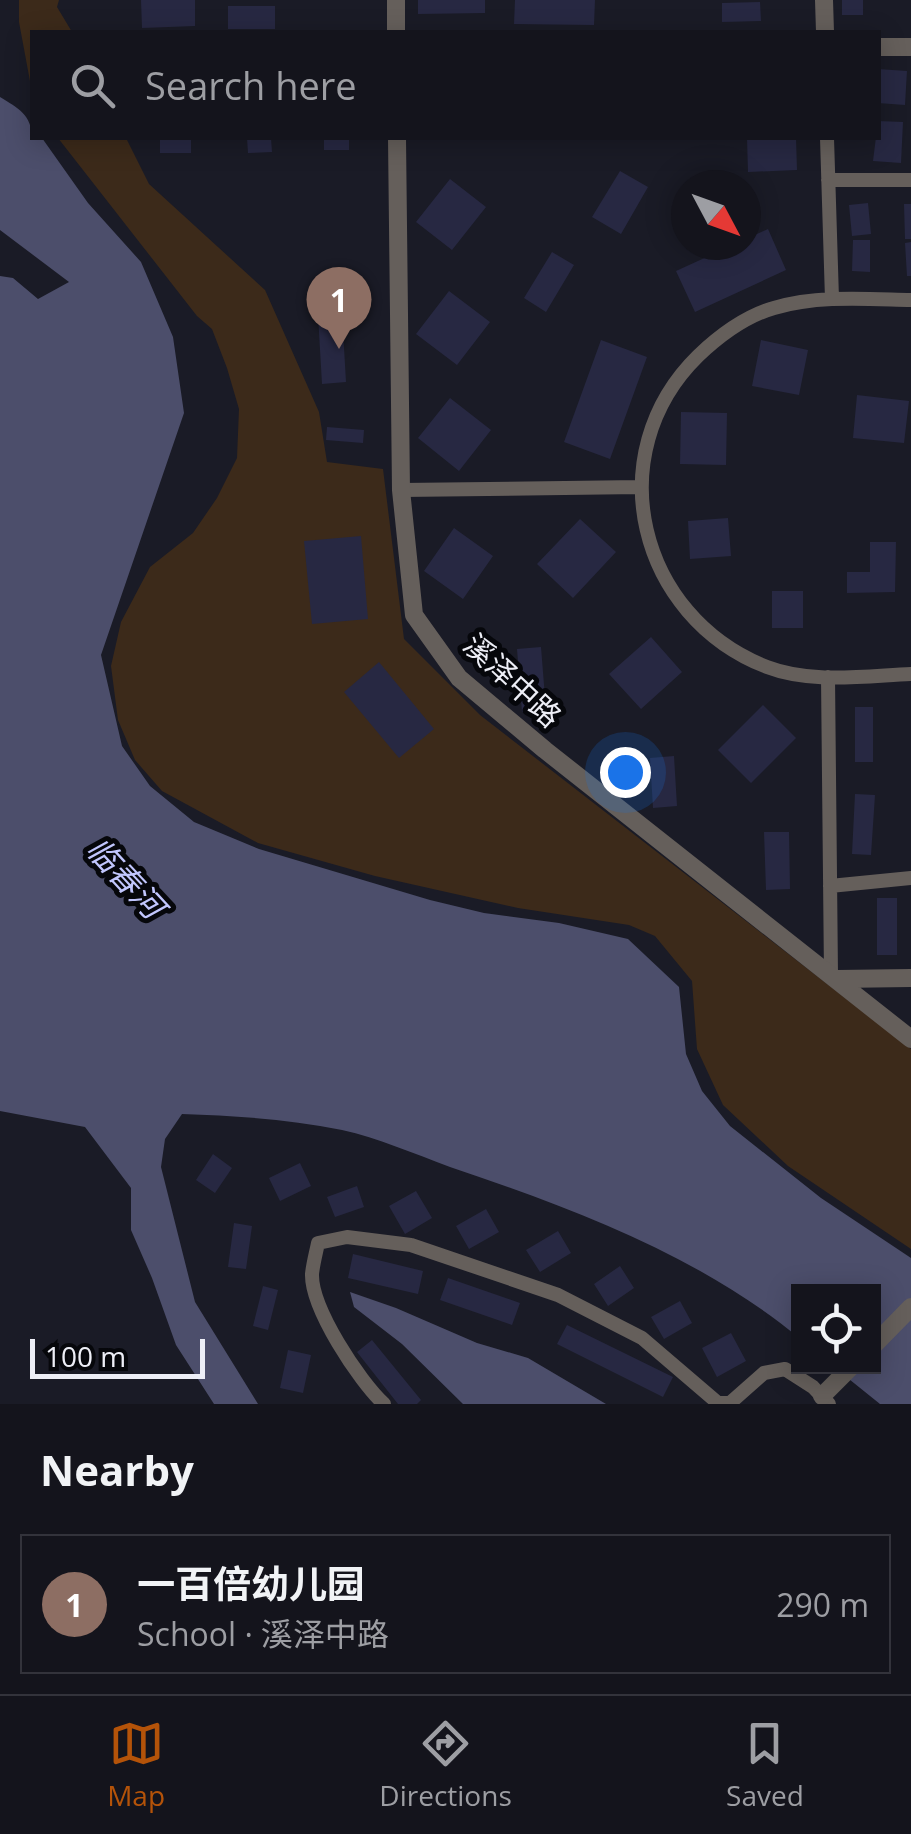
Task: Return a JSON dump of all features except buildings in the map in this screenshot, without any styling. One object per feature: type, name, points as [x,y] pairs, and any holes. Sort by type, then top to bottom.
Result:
[{"type":"street","points":[[396,0],[396,30]]},
{"type":"street","points":[[824,0],[824,30]]},
{"type":"street","points":[[881,47],[911,47]]},
{"type":"street","name":"溪泽中路","points":[[397,140],[401,490],[414,615],[459,678],[911,1038]]},
{"type":"street","points":[[827,140],[832,299]]},
{"type":"street","points":[[828,180],[911,180]]},
{"type":"street","points":[[911,300],[832,299],[773,308],[720,334],[678,376],[650,429],[640,487],[649,546],[675,599],[717,641],[769,668],[828,677],[911,674]]},
{"type":"street","points":[[401,490],[640,487]]},
{"type":"street","points":[[828,677],[834,977],[911,978]]},
{"type":"street","points":[[830,886],[911,878]]},
{"type":"street","points":[[384,1404],[371,1392],[333,1336],[312,1278],[318,1243],[347,1237],[411,1245],[558,1295],[642,1338],[718,1403],[730,1404],[764,1373],[784,1369],[826,1400],[846,1374]]},
{"type":"street","points":[[881,1338],[911,1307]]},
{"type":"shaded area","points":[[19,0],[59,0],[57,7],[71,30],[30,30],[30,81]]},
{"type":"shaded area","points":[[60,140],[127,140],[149,184],[265,290],[319,412],[327,462],[383,469],[404,639],[480,715],[911,1049],[911,1249],[788,1166],[723,1105],[697,1049],[692,981],[655,936],[629,925],[518,908],[375,876],[258,843],[162,791],[135,760],[118,720],[111,666],[121,622],[150,567],[193,533],[237,458],[239,409],[212,329],[197,316]]},
{"type":"water","name":"临春河","points":[[0,97],[23,113],[30,123],[30,140],[43,140],[88,203],[141,262],[173,337],[184,413],[101,655],[122,746],[150,786],[194,822],[259,849],[430,900],[628,939],[679,987],[686,1054],[702,1091],[730,1126],[821,1198],[911,1258],[911,1404],[880,1404],[843,1374],[881,1374],[881,1284],[791,1284],[791,1332],[719,1282],[676,1258],[542,1199],[356,1133],[302,1123],[182,1114],[165,1139],[161,1167],[195,1302],[258,1404],[214,1404],[176,1345],[131,1230],[131,1188],[85,1127],[0,1111],[0,276],[13,278],[38,299],[69,282],[0,230]]},
{"type":"water","points":[[350,1292],[477,1343],[528,1358],[606,1404],[463,1404],[402,1344],[354,1307]]},
{"type":"place","name":"一百倍幼儿园","points":[[339,349]]}]
